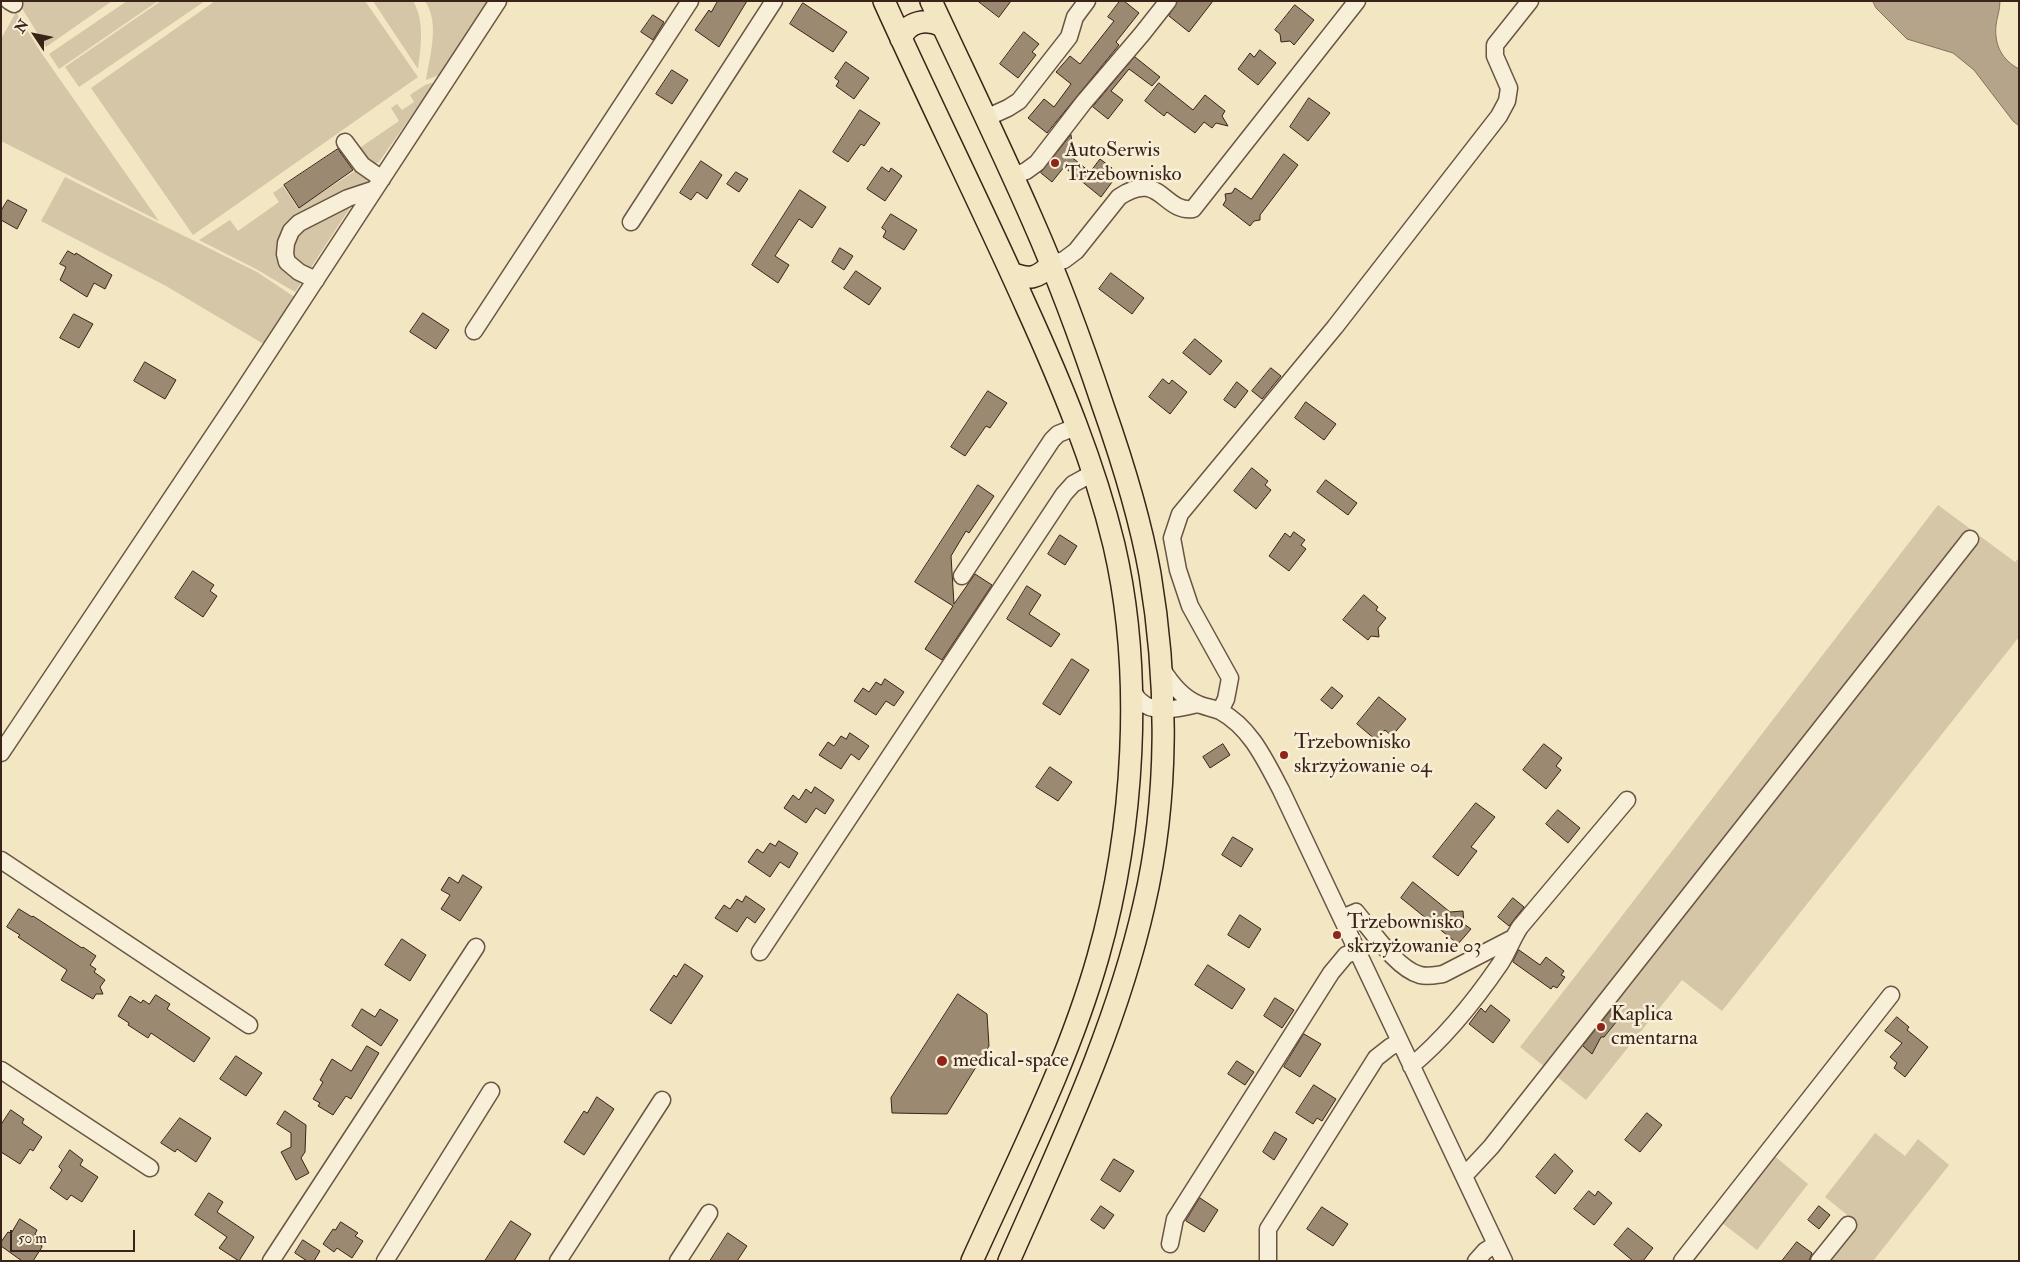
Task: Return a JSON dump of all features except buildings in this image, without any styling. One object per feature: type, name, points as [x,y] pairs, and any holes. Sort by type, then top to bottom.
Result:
[{"type":"main road","points":[[884,1],[1011,273],[1078,426],[1114,545],[1128,631],[1131,688],[1129,790],[1118,870],[1098,955],[1076,1026],[1048,1095],[972,1261]]},
{"type":"main road","points":[[930,1],[1013,176],[1051,264],[1084,349],[1113,434],[1132,498],[1150,570],[1162,669],[1162,757],[1156,846],[1144,907],[1112,1017],[1088,1078],[1009,1261]]},
{"type":"main road","points":[[901,39],[906,29],[915,23],[931,22],[942,26]]},
{"type":"main road","points":[[1011,273],[1022,277],[1034,277],[1044,273],[1051,264]]},
{"type":"street","points":[[1,753],[316,280],[498,1]]},
{"type":"street","points":[[474,330],[690,1]]},
{"type":"street","points":[[631,222],[774,1]]},
{"type":"street","points":[[986,118],[1008,108],[1019,100],[1069,37],[1075,17],[1087,1]]},
{"type":"street","points":[[1013,176],[1026,171],[1037,163],[1084,102],[1168,1]]},
{"type":"street","points":[[1051,264],[1067,258],[1076,251],[1119,197],[1138,187],[1162,193],[1177,207],[1186,210],[1193,209],[1357,1]]},
{"type":"street","points":[[1220,711],[1226,698],[1230,678],[1190,606],[1178,570],[1172,538],[1180,514],[1335,327],[1499,116],[1507,101],[1509,88],[1495,56],[1496,45],[1530,1]]},
{"type":"street","points":[[345,142],[378,184]]},
{"type":"street","points":[[316,280],[299,272],[287,262],[285,254],[286,242],[291,232],[299,223],[378,184]]},
{"type":"street","points":[[962,576],[1052,440],[1058,434],[1078,426]]},
{"type":"street","points":[[760,952],[1064,494],[1073,484],[1093,473]]},
{"type":"street","points":[[1464,1176],[1491,1147],[1970,539]]},
{"type":"street","points":[[1162,669],[1178,689],[1198,704],[1220,711],[1240,727],[1259,750],[1281,790],[1504,1261]]},
{"type":"street","points":[[1131,688],[1139,701],[1145,706],[1152,708],[1163,709],[1198,704]]},
{"type":"street","points":[[1411,1066],[1437,1043],[1500,963],[1513,938],[1627,800]]},
{"type":"street","points":[[1,860],[249,1025]]},
{"type":"street","points":[[1342,918],[1356,912],[1394,957],[1409,970],[1420,975],[1444,974],[1513,938]]},
{"type":"street","points":[[271,1261],[476,947]]},
{"type":"street","points":[[1170,1244],[1175,1219],[1331,973],[1346,955],[1357,951]]},
{"type":"street","points":[[1682,1261],[1891,995]]},
{"type":"street","points":[[1268,1260],[1268,1229],[1376,1058],[1400,1042]]},
{"type":"street","points":[[1,1070],[150,1168]]},
{"type":"street","points":[[385,1261],[491,1091]]},
{"type":"street","points":[[558,1261],[662,1100]]},
{"type":"street","points":[[678,1261],[709,1213]]},
{"type":"street","points":[[1819,1261],[1848,1225]]},
{"type":"street","points":[[1476,1261],[1496,1244]]},
{"type":"shaded area","points":[[23,1],[112,1],[46,47],[20,5]]},
{"type":"shaded area","points":[[127,1],[158,1],[59,69],[49,54]]},
{"type":"shaded area","points":[[161,1],[205,1],[79,87],[65,67]]},
{"type":"shaded area","points":[[215,1],[365,1],[418,77],[193,235],[91,88]]},
{"type":"shaded area","points":[[373,1],[413,1],[421,26],[418,69]]},
{"type":"shaded area","points":[[425,1],[487,1],[439,75],[426,80],[433,29],[430,10]]},
{"type":"shaded area","points":[[1873,1],[2000,1],[1996,39],[2000,51],[2008,61],[2019,69],[2019,126],[2013,121],[1974,70],[1953,53],[1907,39],[1876,8]]},
{"type":"shaded area","points":[[16,12],[40,51],[159,221],[1,141],[1,39]]},
{"type":"shaded area","points":[[435,82],[379,162],[373,165],[358,149],[399,121],[391,108],[397,104],[402,110],[414,102],[410,95],[425,85]]},
{"type":"shaded area","points":[[358,169],[370,177],[295,292],[256,269],[199,240],[230,220],[238,231],[279,202],[273,193],[283,186],[298,208]]},
{"type":"shaded area","points":[[65,177],[257,272],[299,300],[267,346],[166,286],[41,221]]},
{"type":"shaded area","points":[[1938,505],[2015,562],[2019,558],[2019,637],[1722,1011],[1682,980],[1586,1100],[1520,1047]]},
{"type":"shaded area","points":[[1875,1133],[1905,1156],[1918,1139],[1949,1165],[1873,1261],[1825,1261],[1856,1222],[1825,1197]]},
{"type":"shaded area","points":[[1765,1148],[1808,1184],[1757,1250],[1712,1215]]},
{"type":"place","name":"AutoSerwis Trzebownisko","points":[[1055,163]]},
{"type":"place","name":"Trzebownisko skrzyżowanie 04","points":[[1284,755]]},
{"type":"place","name":"Trzebownisko skrzyżowanie 03","points":[[1337,935]]},
{"type":"place","name":"Kaplica cmentarna","points":[[1601,1027]]},
{"type":"place","name":"medical-space","points":[[942,1061]]}]
